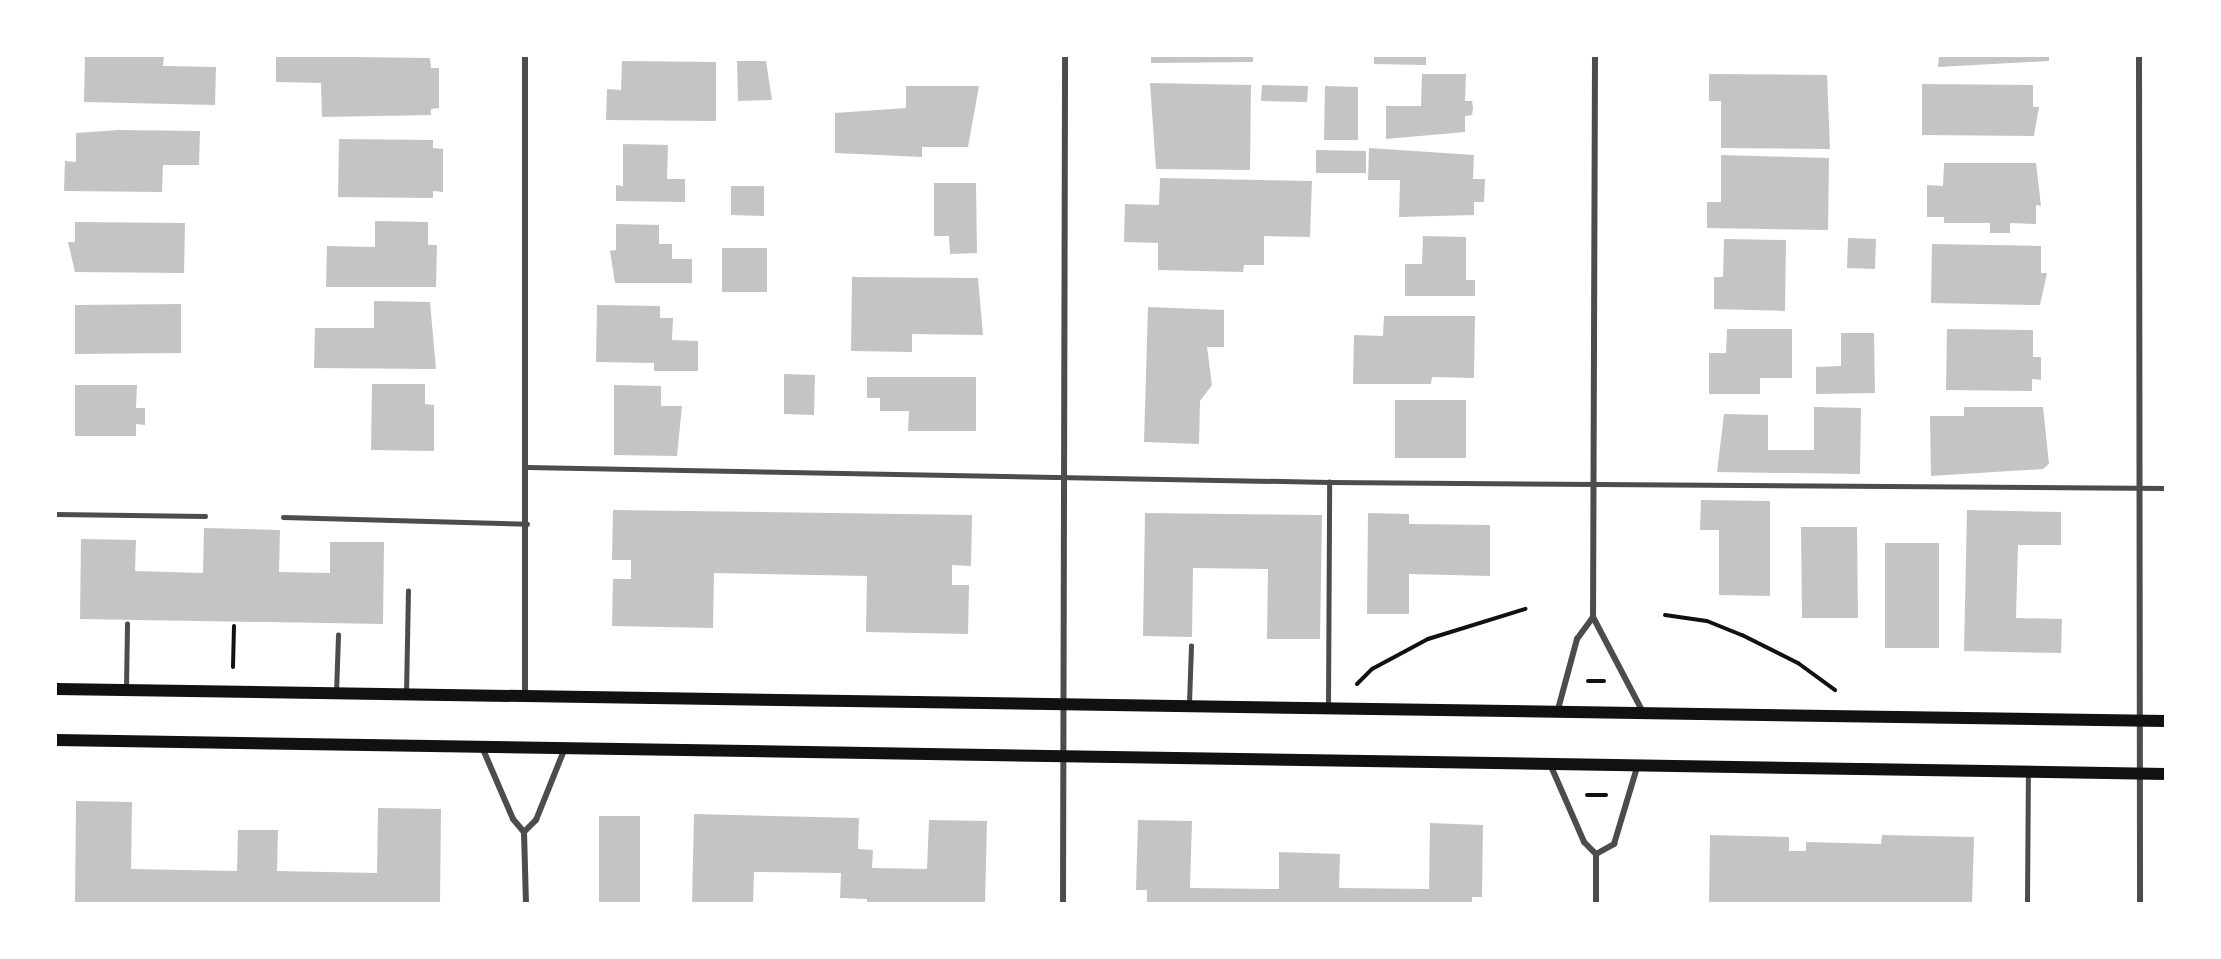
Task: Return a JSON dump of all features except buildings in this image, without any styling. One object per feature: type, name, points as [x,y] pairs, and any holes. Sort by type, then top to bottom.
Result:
[{"type":"main road","points":[[56,689],[2166,722]]},
{"type":"main road","points":[[56,740],[2166,774]]},
{"type":"street","points":[[525,56],[527,467],[525,696]]},
{"type":"street","points":[[1063,903],[1065,56]]},
{"type":"street","points":[[1596,56],[1593,617],[1644,714]]},
{"type":"street","points":[[2139,56],[2140,903]]},
{"type":"street","points":[[1557,712],[1577,639],[1593,617]]},
{"type":"street","points":[[481,746],[513,819],[524,832],[526,903]]},
{"type":"street","points":[[524,832],[537,820],[565,748]]},
{"type":"street","points":[[1550,764],[1584,842],[1596,854],[1596,903]]},
{"type":"street","points":[[1596,854],[1614,844],[1638,764]]},
{"type":"lane","points":[[527,467],[1064,473],[1329,482],[1593,482],[2166,488]]},
{"type":"lane","points":[[1328,708],[1329,482]]},
{"type":"lane","points":[[56,514],[205,516]]},
{"type":"lane","points":[[283,518],[527,524]]},
{"type":"lane","points":[[406,694],[408,591]]},
{"type":"lane","points":[[125,690],[127,624]]},
{"type":"lane","points":[[336,693],[338,634]]},
{"type":"lane","points":[[1189,706],[1191,646]]},
{"type":"lane","points":[[2027,903],[2028,771]]},
{"type":"path","points":[[1357,684],[1390,658],[1438,634],[1525,609]]},
{"type":"path","points":[[1665,615],[1707,621],[1742,634],[1798,663],[1835,690]]},
{"type":"path","points":[[233,667],[234,626]]},
{"type":"path","points":[[1581,681],[1606,681]]},
{"type":"path","points":[[1586,795],[1607,795]]}]
